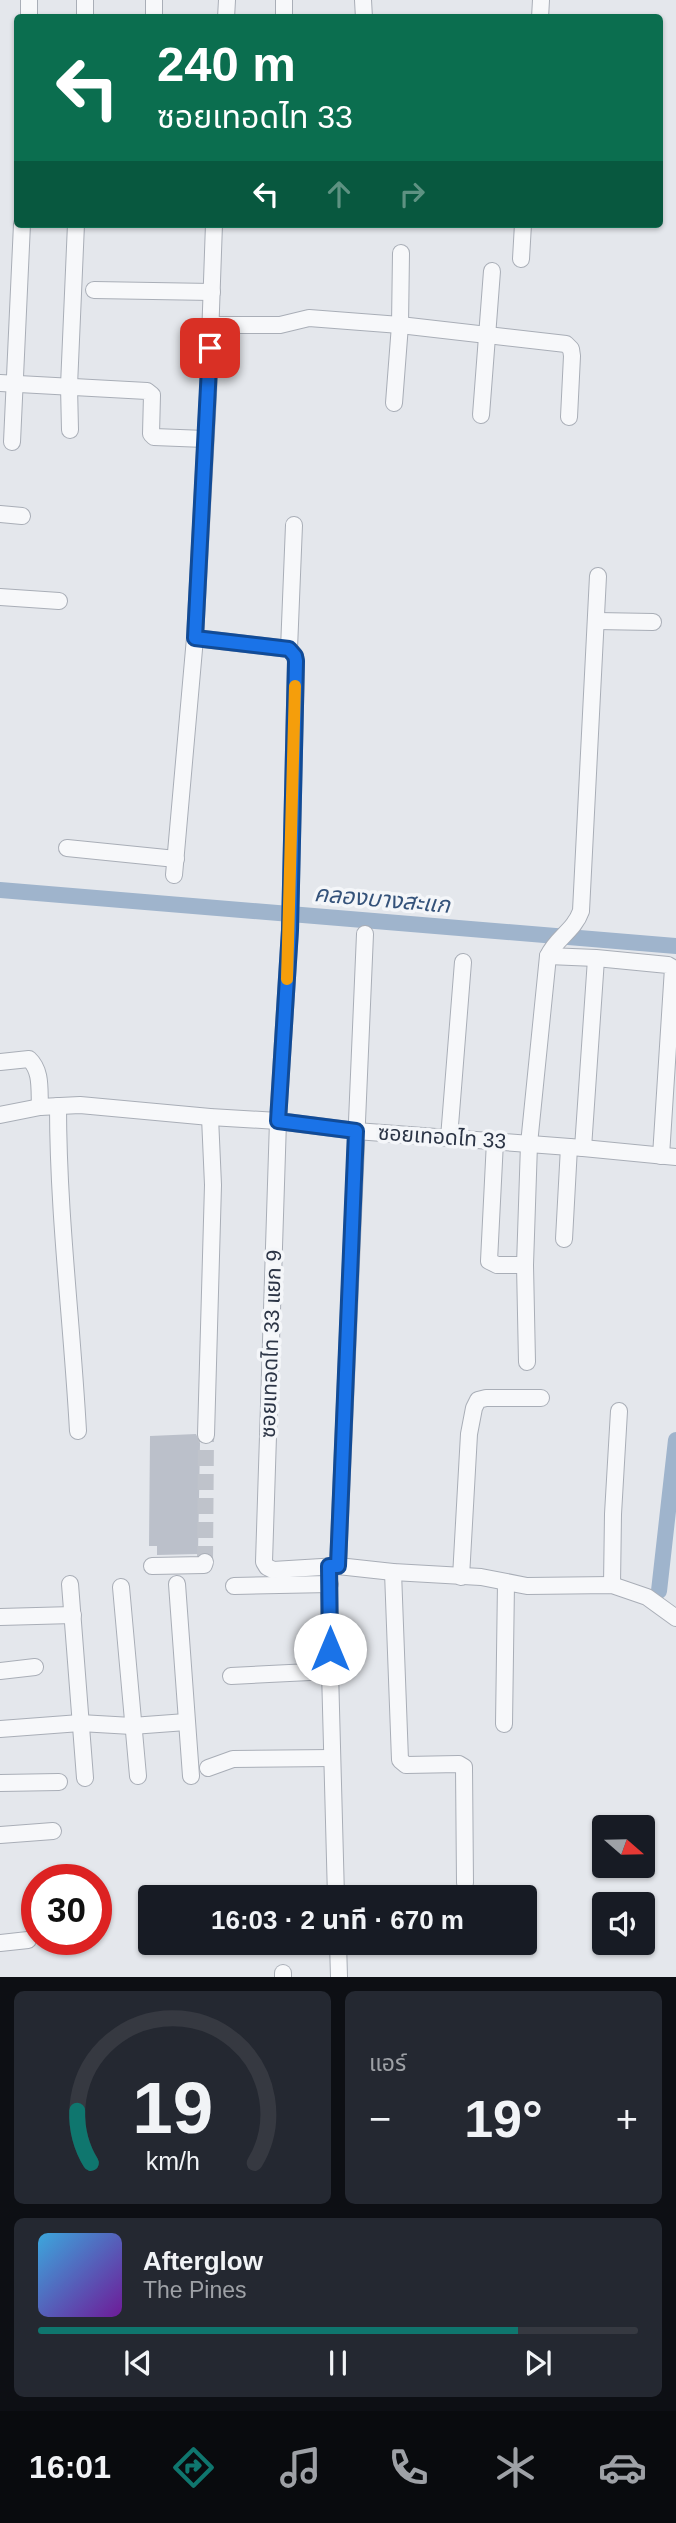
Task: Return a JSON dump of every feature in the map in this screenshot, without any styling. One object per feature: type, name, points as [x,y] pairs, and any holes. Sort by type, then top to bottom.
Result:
[{"type":"street","points":[[12,442],[7,384],[22,228]]},
{"type":"street","points":[[70,430],[69,386],[76,228]]},
{"type":"street","points":[[67,848],[175,867],[195,638],[214,228]]},
{"type":"street","points":[[521,259],[523,228]]},
{"type":"street","points":[[394,403],[400,325],[401,253]]},
{"type":"street","points":[[481,415],[492,271]]},
{"type":"street","points":[[94,290],[212,292]]},
{"type":"street","points":[[211,325],[280,326],[309,318],[400,325],[569,346],[572,356],[569,417]]},
{"type":"street","points":[[7,384],[147,391],[152,395],[151,434],[154,437],[205,439]]},
{"type":"street","points":[[0,514],[22,516]]},
{"type":"street","name":"ซอยเทอดไท 33 แยก 9","points":[[294,525],[289,649],[296,661],[290,930],[278,1121],[264,1562],[273,1570],[334,1566]]},
{"type":"street","points":[[527,1362],[525,1265],[529,1144],[550,952],[576,925],[581,911],[598,576]]},
{"type":"street","points":[[0,597],[59,601]]},
{"type":"street","points":[[597,621],[653,622]]},
{"type":"street","points":[[195,638],[289,649]]},
{"type":"street","points":[[336,1885],[330,1584],[334,1566],[365,934]]},
{"type":"street","points":[[550,952],[668,965],[673,968],[668,1156]]},
{"type":"street","points":[[564,1239],[596,959]]},
{"type":"street","points":[[449,1138],[463,962]]},
{"type":"street","points":[[0,1062],[29,1059],[34,1064],[38,1076],[40,1107]]},
{"type":"street","name":"ซอยเทอดไท 33","points":[[0,1115],[40,1107],[80,1105],[668,1156]]},
{"type":"street","points":[[58,1106],[58,1164],[73,1335],[78,1431]]},
{"type":"street","points":[[206,1436],[213,1185],[210,1117]]},
{"type":"street","points":[[495,1141],[489,1261],[496,1265],[525,1265]]},
{"type":"street","points":[[461,1577],[469,1434],[474,1408],[478,1400],[486,1398],[541,1398]]},
{"type":"street","points":[[612,1586],[619,1411]]},
{"type":"street","points":[[152,1566],[204,1565],[205,1562]]},
{"type":"street","points":[[334,1566],[481,1577],[527,1586],[612,1586],[647,1597],[676,1618]]},
{"type":"street","points":[[393,1572],[400,1760],[405,1765],[459,1763],[464,1767],[464,1884]]},
{"type":"street","points":[[504,1724],[506,1583]]},
{"type":"street","points":[[70,1584],[85,1778]]},
{"type":"street","points":[[177,1584],[191,1776]]},
{"type":"street","points":[[234,1586],[330,1584]]},
{"type":"street","points":[[121,1587],[138,1776]]},
{"type":"street","points":[[0,1617],[73,1615]]},
{"type":"street","points":[[0,1671],[36,1667]]},
{"type":"street","points":[[231,1676],[330,1671]]},
{"type":"street","points":[[0,1729],[80,1723],[132,1726],[186,1723]]},
{"type":"street","points":[[208,1768],[233,1759],[332,1758]]},
{"type":"street","points":[[0,1783],[59,1782]]},
{"type":"street","points":[[0,1835],[53,1831]]},
{"type":"street","points":[[0,1943],[21,1941]]},
{"type":"street","points":[[338,1955],[339,1977]]},
{"type":"building","points":[[196,1434],[200,1443],[198,1554],[157,1555],[157,1546],[149,1546],[150,1436]]},
{"type":"waterway","name":"คลองบางสะแก","points":[[0,890],[676,946]]},
{"type":"waterway","points":[[659,1591],[676,1440]]},
{"type":"tunnel","points":[[205,1562],[206,1435]]},
{"type":"slow traffic","points":[[287,979],[295,686]]},
{"type":"route","points":[[210,348],[195,638],[289,649],[296,661],[290,930],[278,1121],[356,1131],[338,1566],[329,1566],[330,1649]]}]
